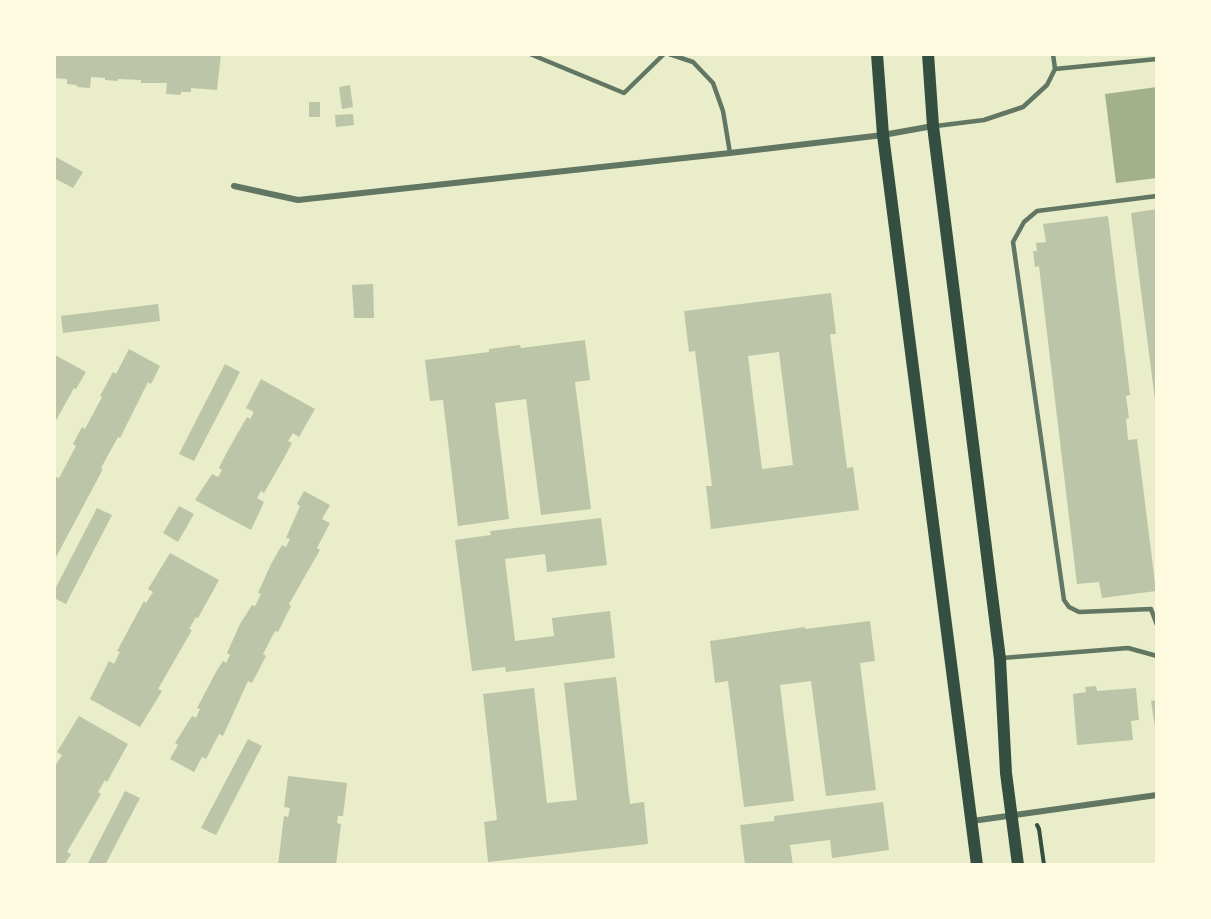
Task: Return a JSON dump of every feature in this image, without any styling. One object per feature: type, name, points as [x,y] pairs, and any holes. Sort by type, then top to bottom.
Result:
[{"type":"main road","points":[[878,54],[883,135],[977,865]]},
{"type":"main road","points":[[928,54],[933,126],[1000,659],[1006,773],[1018,865]]},
{"type":"street","points":[[234,186],[298,200],[730,153],[883,135],[933,126]]},
{"type":"street","points":[[972,821],[1157,795]]},
{"type":"lane","points":[[530,54],[624,93],[664,54]]},
{"type":"lane","points":[[669,54],[693,62],[713,83],[723,111],[730,153]]},
{"type":"lane","points":[[933,126],[984,120],[1023,107],[1047,85],[1055,69],[1053,54]]},
{"type":"lane","points":[[1055,69],[1157,59]]},
{"type":"lane","points":[[1157,196],[1037,210],[1024,222],[1013,243],[1064,600],[1069,607],[1079,612],[1151,609],[1157,625]]},
{"type":"lane","points":[[1000,659],[1128,648],[1157,656]]},
{"type":"path","points":[[1039,828],[1044,865]]},
{"type":"shaded area","points":[[1157,87],[1157,178],[1116,183],[1105,94]]},
{"type":"building","points":[[54,54],[221,54],[217,90],[191,88],[191,92],[181,92],[181,95],[166,94],[167,83],[141,83],[141,80],[118,79],[118,81],[91,77],[90,88],[67,84],[67,79],[54,78]]},
{"type":"building","points":[[350,85],[353,107],[342,109],[339,87]]},
{"type":"building","points":[[309,102],[320,102],[320,117],[309,117]]},
{"type":"building","points":[[353,114],[354,125],[336,127],[335,115]]},
{"type":"building","points":[[54,156],[83,172],[73,188],[54,178]]},
{"type":"building","points":[[1157,209],[1157,399],[1155,400],[1131,213]]},
{"type":"building","points":[[1108,216],[1130,395],[1126,396],[1129,418],[1126,419],[1128,440],[1137,439],[1156,591],[1102,598],[1099,582],[1077,584],[1039,266],[1035,267],[1033,251],[1037,251],[1036,243],[1046,242],[1043,224]]},
{"type":"building","points":[[373,284],[374,318],[354,318],[352,285]]},
{"type":"building","points":[[831,293],[836,334],[830,334],[847,468],[853,467],[859,510],[711,529],[706,486],[712,486],[695,351],[689,352],[684,311]],"holes":[[[779,352],[793,465],[762,469],[748,356]]]},
{"type":"building","points":[[158,304],[160,321],[63,333],[61,316]]},
{"type":"building","points":[[585,340],[590,380],[575,382],[591,509],[541,515],[526,399],[495,403],[509,519],[458,526],[443,400],[430,401],[425,360],[489,352],[489,349],[520,345],[521,348]]},
{"type":"building","points":[[129,349],[160,366],[151,384],[148,382],[120,438],[118,437],[101,468],[103,469],[54,561],[54,481],[56,477],[59,478],[76,446],[73,444],[82,427],[85,429],[113,372],[116,374]]},
{"type":"building","points":[[55,355],[86,372],[76,389],[74,388],[54,424]]},
{"type":"building","points":[[225,364],[240,372],[194,461],[179,454]]},
{"type":"building","points":[[261,379],[315,409],[299,437],[293,433],[288,441],[292,443],[284,458],[264,493],[261,491],[257,498],[264,502],[251,530],[195,500],[212,474],[218,477],[222,470],[219,468],[227,452],[247,417],[250,419],[254,412],[246,408]]},
{"type":"building","points":[[304,491],[330,505],[322,519],[330,523],[317,548],[320,550],[289,604],[291,606],[278,632],[275,631],[263,654],[266,656],[252,683],[248,681],[223,736],[219,734],[206,759],[202,757],[194,772],[170,759],[178,745],[175,743],[192,716],[196,718],[200,709],[197,708],[216,672],[223,661],[226,663],[230,655],[227,653],[240,624],[252,605],[255,606],[261,594],[258,593],[271,564],[282,545],[286,547],[290,539],[286,538],[300,506],[297,504]]},
{"type":"building","points":[[179,506],[194,514],[178,542],[163,533]]},
{"type":"building","points":[[97,508],[112,515],[66,604],[54,598],[54,591]]},
{"type":"building","points":[[601,518],[607,565],[547,572],[545,554],[505,559],[515,641],[554,636],[552,618],[610,611],[615,658],[506,672],[505,667],[472,671],[455,540],[491,535],[490,531]]},
{"type":"building","points":[[170,553],[219,580],[198,618],[196,617],[189,629],[192,630],[158,689],[162,691],[140,727],[90,699],[109,661],[114,664],[120,652],[117,651],[144,601],[146,603],[153,592],[148,589]]},
{"type":"building","points":[[870,621],[875,661],[860,663],[876,790],[826,796],[811,681],[780,685],[794,801],[744,807],[728,681],[715,683],[710,641],[805,627],[805,629]]},
{"type":"building","points":[[616,677],[630,804],[644,802],[648,844],[488,862],[484,822],[497,820],[483,694],[534,688],[547,803],[577,800],[564,683]]},
{"type":"building","points":[[1096,686],[1097,691],[1136,688],[1139,720],[1131,721],[1133,740],[1077,745],[1073,694],[1086,692],[1085,687]]},
{"type":"building","points":[[1157,700],[1157,732],[1156,733],[1151,701]]},
{"type":"building","points":[[79,716],[128,744],[107,782],[105,780],[98,792],[101,794],[67,852],[71,854],[64,865],[54,865],[54,765],[62,755],[57,752]]},
{"type":"building","points":[[248,739],[262,746],[216,835],[201,828]]},
{"type":"building","points":[[288,776],[347,783],[343,816],[338,816],[337,823],[341,824],[336,865],[278,865],[284,816],[288,817],[290,808],[284,807]]},
{"type":"building","points":[[125,791],[140,798],[105,865],[87,865]]},
{"type":"building","points":[[883,802],[889,850],[832,858],[830,840],[790,845],[793,865],[745,865],[740,825],[774,821],[774,816]]}]
